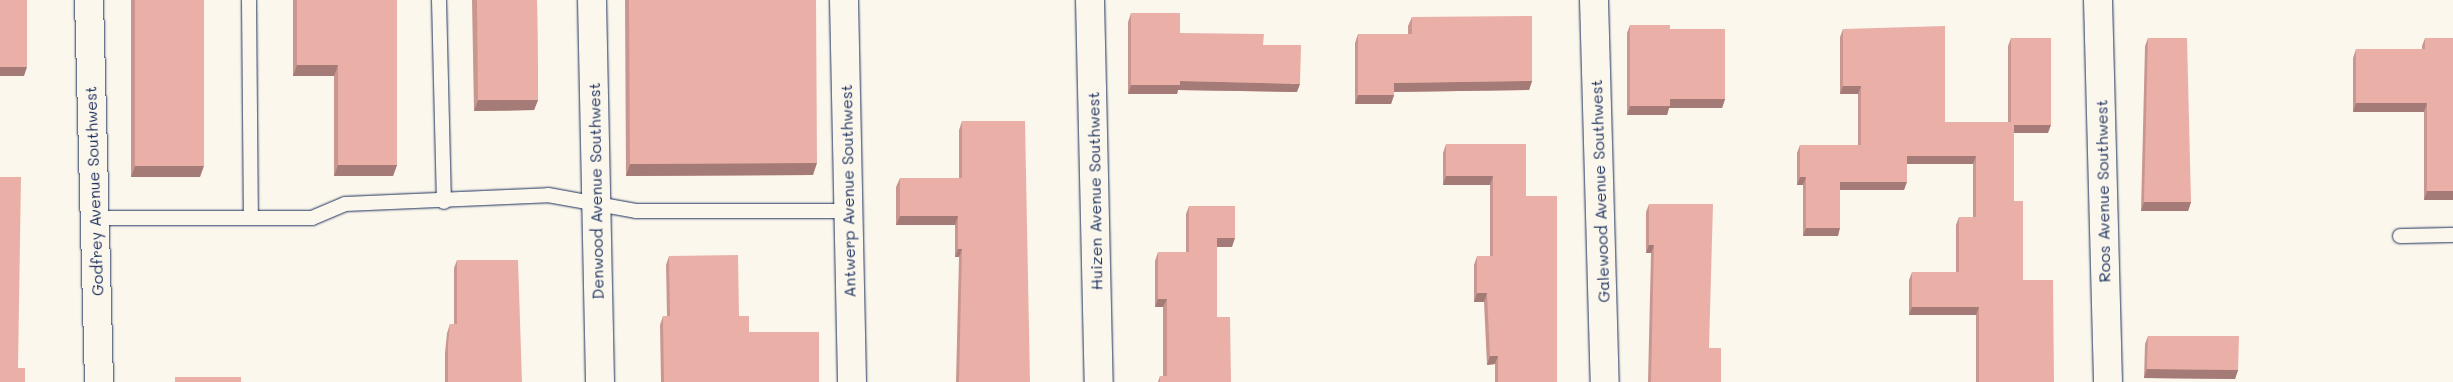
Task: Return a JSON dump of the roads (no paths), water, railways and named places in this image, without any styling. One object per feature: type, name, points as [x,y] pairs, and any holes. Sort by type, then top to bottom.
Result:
[{"type":"street","name":"Godfrey Avenue Southwest","points":[[89,0],[99,382]]},
{"type":"street","name":"Denwood Avenue Southwest","points":[[592,0],[600,382]]},
{"type":"street","name":"Antwerp Avenue Southwest","points":[[844,0],[852,382]]},
{"type":"street","name":"Huizen Avenue Southwest","points":[[1090,0],[1099,382]]},
{"type":"street","name":"Galewood Avenue Southwest","points":[[1594,0],[1605,382]]},
{"type":"street","name":"Roos Avenue Southwest","points":[[2098,0],[2108,382]]},
{"type":"lane","points":[[249,0],[251,218]]},
{"type":"lane","points":[[439,0],[444,202]]},
{"type":"lane","points":[[95,218],[312,218],[346,204],[444,202],[548,195],[595,200],[636,210],[848,210]]},
{"type":"lane","points":[[2400,236],[2453,235]]}]
